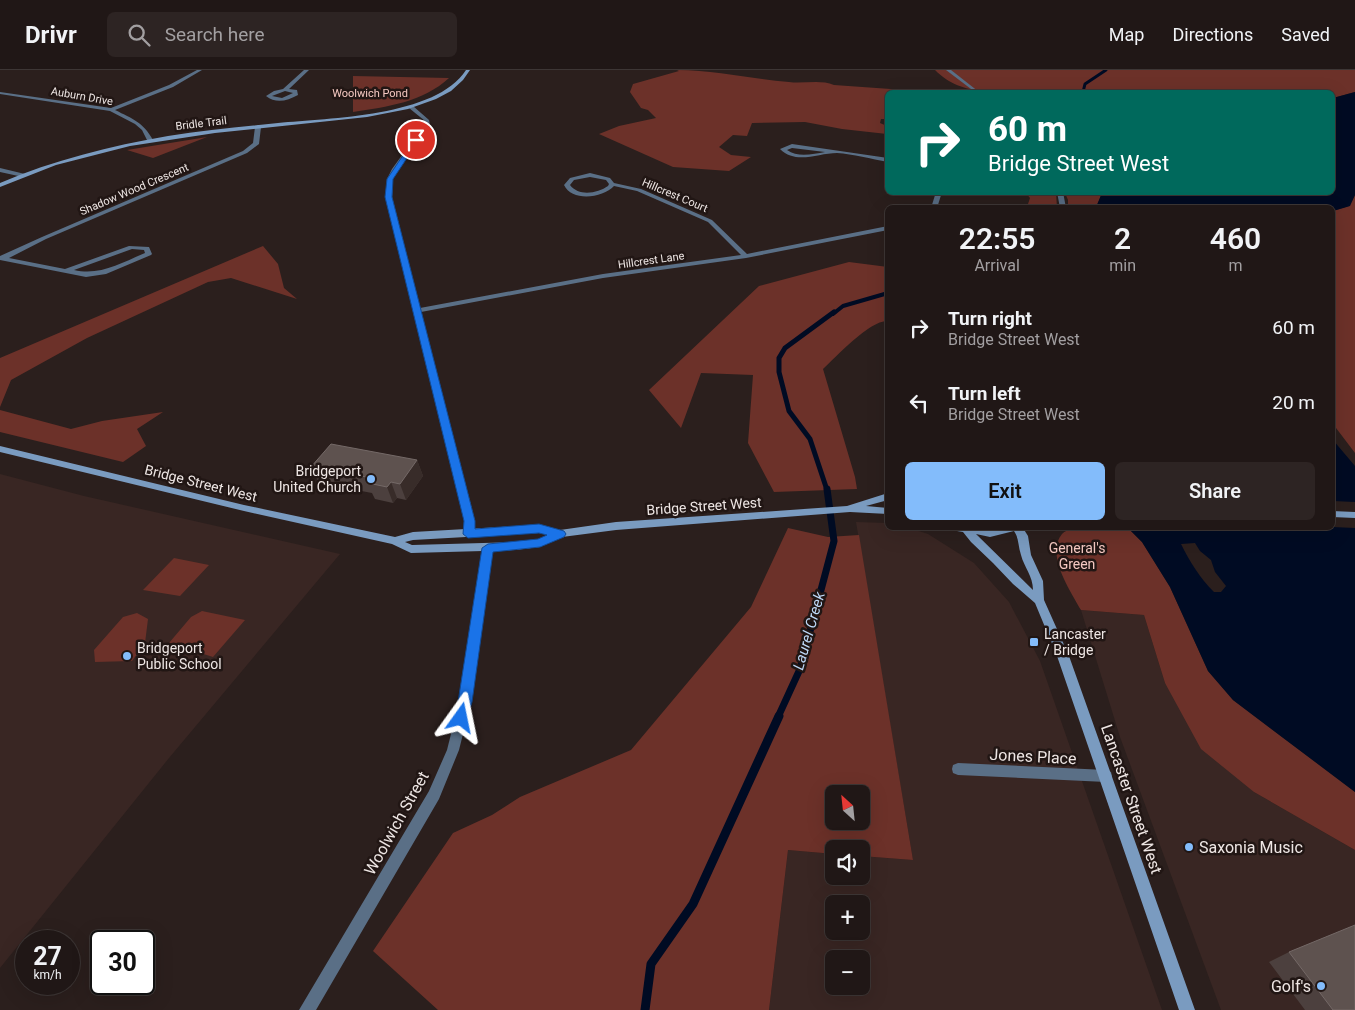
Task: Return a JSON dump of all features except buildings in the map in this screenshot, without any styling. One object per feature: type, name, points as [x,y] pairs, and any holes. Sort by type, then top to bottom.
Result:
[{"type":"main road","points":[[411,107],[447,92],[463,79],[468,70]]},
{"type":"main road","name":"Bridle Trail","points":[[0,185],[23,175],[100,151],[150,140],[350,117],[411,107]]},
{"type":"main road","name":"Bridge Street West","points":[[0,449],[272,514],[395,541],[410,549],[488,548],[540,543],[560,534],[616,526],[850,509],[885,512]]},
{"type":"main road","name":"Bridge Street West","points":[[850,509],[885,497]]},
{"type":"main road","points":[[1335,514],[1355,515]]},
{"type":"main road","name":"Bridge Street West","points":[[395,541],[413,536],[539,528],[560,534]]},
{"type":"main road","points":[[965,530],[976,544],[995,559],[1019,586],[1039,600]]},
{"type":"main road","points":[[970,530],[990,533],[1003,530]]},
{"type":"main road","name":"Lancaster Street West","points":[[1019,530],[1023,536],[1026,555],[1038,581],[1039,600],[1063,656],[1187,1010]]},
{"type":"street","points":[[111,110],[171,86],[200,70]]},
{"type":"street","points":[[285,90],[295,91],[296,94],[283,99],[272,99],[268,96],[271,93],[285,90],[306,70]]},
{"type":"street","points":[[948,70],[974,90]]},
{"type":"street","name":"Auburn Drive","points":[[0,93],[111,110],[137,123],[144,129],[150,140]]},
{"type":"street","points":[[411,107],[427,121],[427,125],[395,169],[390,179],[389,197],[470,521],[468,534]]},
{"type":"street","name":"Shadow Wood Crescent","points":[[2,258],[44,238],[245,152],[256,144],[258,127]]},
{"type":"street","points":[[835,152],[795,156],[786,153],[783,149],[800,146],[885,160]]},
{"type":"street","points":[[0,170],[23,175]]},
{"type":"street","name":"Hillcrest Court","points":[[612,184],[607,190],[585,194],[572,191],[567,185],[572,179],[590,175],[608,179],[612,184],[639,190],[710,220],[746,256]]},
{"type":"street","name":"Hillcrest Lane","points":[[416,311],[604,276],[746,256],[885,229]]},
{"type":"street","points":[[2,258],[66,271],[86,275],[104,273],[149,254],[147,248],[131,247],[66,271]]},
{"type":"street","name":"Woolwich Street","points":[[307,1010],[434,795],[453,750],[465,702],[488,548]]},
{"type":"street","name":"Jones Place","points":[[958,769],[1106,776]]},
{"type":"shaded area","name":"Bridgeport Public School","points":[[0,474],[84,496],[340,554],[169,758],[31,930],[15,930],[15,949],[0,968]]},
{"type":"shaded area","points":[[856,522],[885,523],[885,530],[915,530],[928,534],[974,563],[1009,602],[1040,661],[1162,1010],[769,1010],[788,850],[825,853],[825,885],[870,885],[870,857],[913,860]]},
{"type":"shaded area","points":[[1081,610],[1144,615],[1165,683],[1254,792],[1355,850],[1355,1010],[1221,1010],[1120,737]]},
{"type":"green space","points":[[677,70],[706,71],[775,81],[823,82],[834,85],[905,90],[885,90],[885,119],[881,119],[880,123],[885,125],[885,134],[842,129],[805,122],[752,123],[747,136],[733,135],[719,147],[731,155],[751,157],[729,171],[673,167],[599,134],[619,126],[656,118],[648,110],[641,108],[630,92],[633,84],[679,71]]},
{"type":"green space","points":[[935,70],[1355,70],[1355,92],[1335,97],[1335,90],[974,90],[946,79]]},
{"type":"green space","name":"Woolwich Pond","points":[[353,76],[449,78],[428,93],[416,98],[353,112]]},
{"type":"green space","points":[[207,137],[153,158],[127,150]]},
{"type":"green space","points":[[1028,195],[1056,195],[1057,205],[1028,205],[1030,198]]},
{"type":"green space","points":[[1066,195],[1101,195],[1097,205],[1068,205]]},
{"type":"green space","points":[[1355,195],[1355,453],[1335,427],[1335,210],[1349,206]]},
{"type":"green space","points":[[263,246],[278,264],[284,288],[297,299],[231,278],[208,282],[87,338],[11,380],[0,407],[0,358]]},
{"type":"green space","points":[[849,262],[885,267],[885,322],[862,333],[823,369],[857,489],[774,492],[748,443],[753,375],[701,373],[681,428],[649,390],[759,286]]},
{"type":"green space","points":[[0,410],[71,429],[102,421],[163,412],[137,429],[146,446],[123,462],[0,432]]},
{"type":"green space","points":[[788,528],[828,537],[859,535],[913,860],[870,857],[870,840],[825,840],[825,853],[788,850],[769,1010],[438,1010],[373,951],[453,833],[492,815],[520,797],[631,750],[751,607]]},
{"type":"green space","name":"General's Green","points":[[1130,530],[1142,542],[1170,587],[1208,671],[1233,700],[1355,792],[1355,850],[1254,792],[1201,749],[1165,683],[1144,615],[1081,610],[1061,573],[1056,552],[1062,534],[1067,531]]},
{"type":"green space","points":[[174,558],[209,565],[180,596],[143,590]]},
{"type":"green space","points":[[202,611],[245,620],[213,657],[169,643],[191,617]]},
{"type":"green space","points":[[137,613],[148,619],[145,643],[132,661],[95,662],[94,650],[123,617]]},
{"type":"water","points":[[1355,92],[1355,195],[1350,206],[1335,210],[1335,205],[1097,205],[1101,195],[1335,195],[1335,97]]},
{"type":"water","points":[[1335,442],[1355,466],[1355,792],[1233,700],[1208,671],[1170,587],[1142,542],[1130,530],[1335,530]],"holes":[[[1195,543],[1200,551],[1211,560],[1215,572],[1226,586],[1221,592],[1214,592],[1204,581],[1181,544]]]},
{"type":"pier","points":[[1335,501],[1355,502],[1355,528],[1335,527]]},
{"type":"waterway","points":[[1084,90],[1085,84],[1106,70]]},
{"type":"waterway","name":"Laurel Creek","points":[[833,314],[843,306],[885,294]]},
{"type":"waterway","name":"Laurel Creek","points":[[827,490],[810,439],[789,411],[779,372],[779,358],[785,348],[834,312]]},
{"type":"waterway","name":"Laurel Creek","points":[[778,717],[800,669],[834,541],[827,489]]},
{"type":"waterway","name":"Laurel Creek","points":[[645,1010],[651,964],[693,904],[779,716]]},
{"type":"place","name":"Bridgeport United Church","points":[[371,479]]},
{"type":"place","name":"Lancaster / Bridge","points":[[1034,642]]},
{"type":"place","name":"Bridgeport Public School","points":[[127,656]]},
{"type":"place","name":"Saxonia Music","points":[[1189,847]]},
{"type":"place","name":"Golf's","points":[[1321,986]]},
{"type":"route","points":[[416,140],[390,179],[389,197],[470,521],[468,534],[539,528],[560,534],[540,543],[488,548],[461,718]]}]
